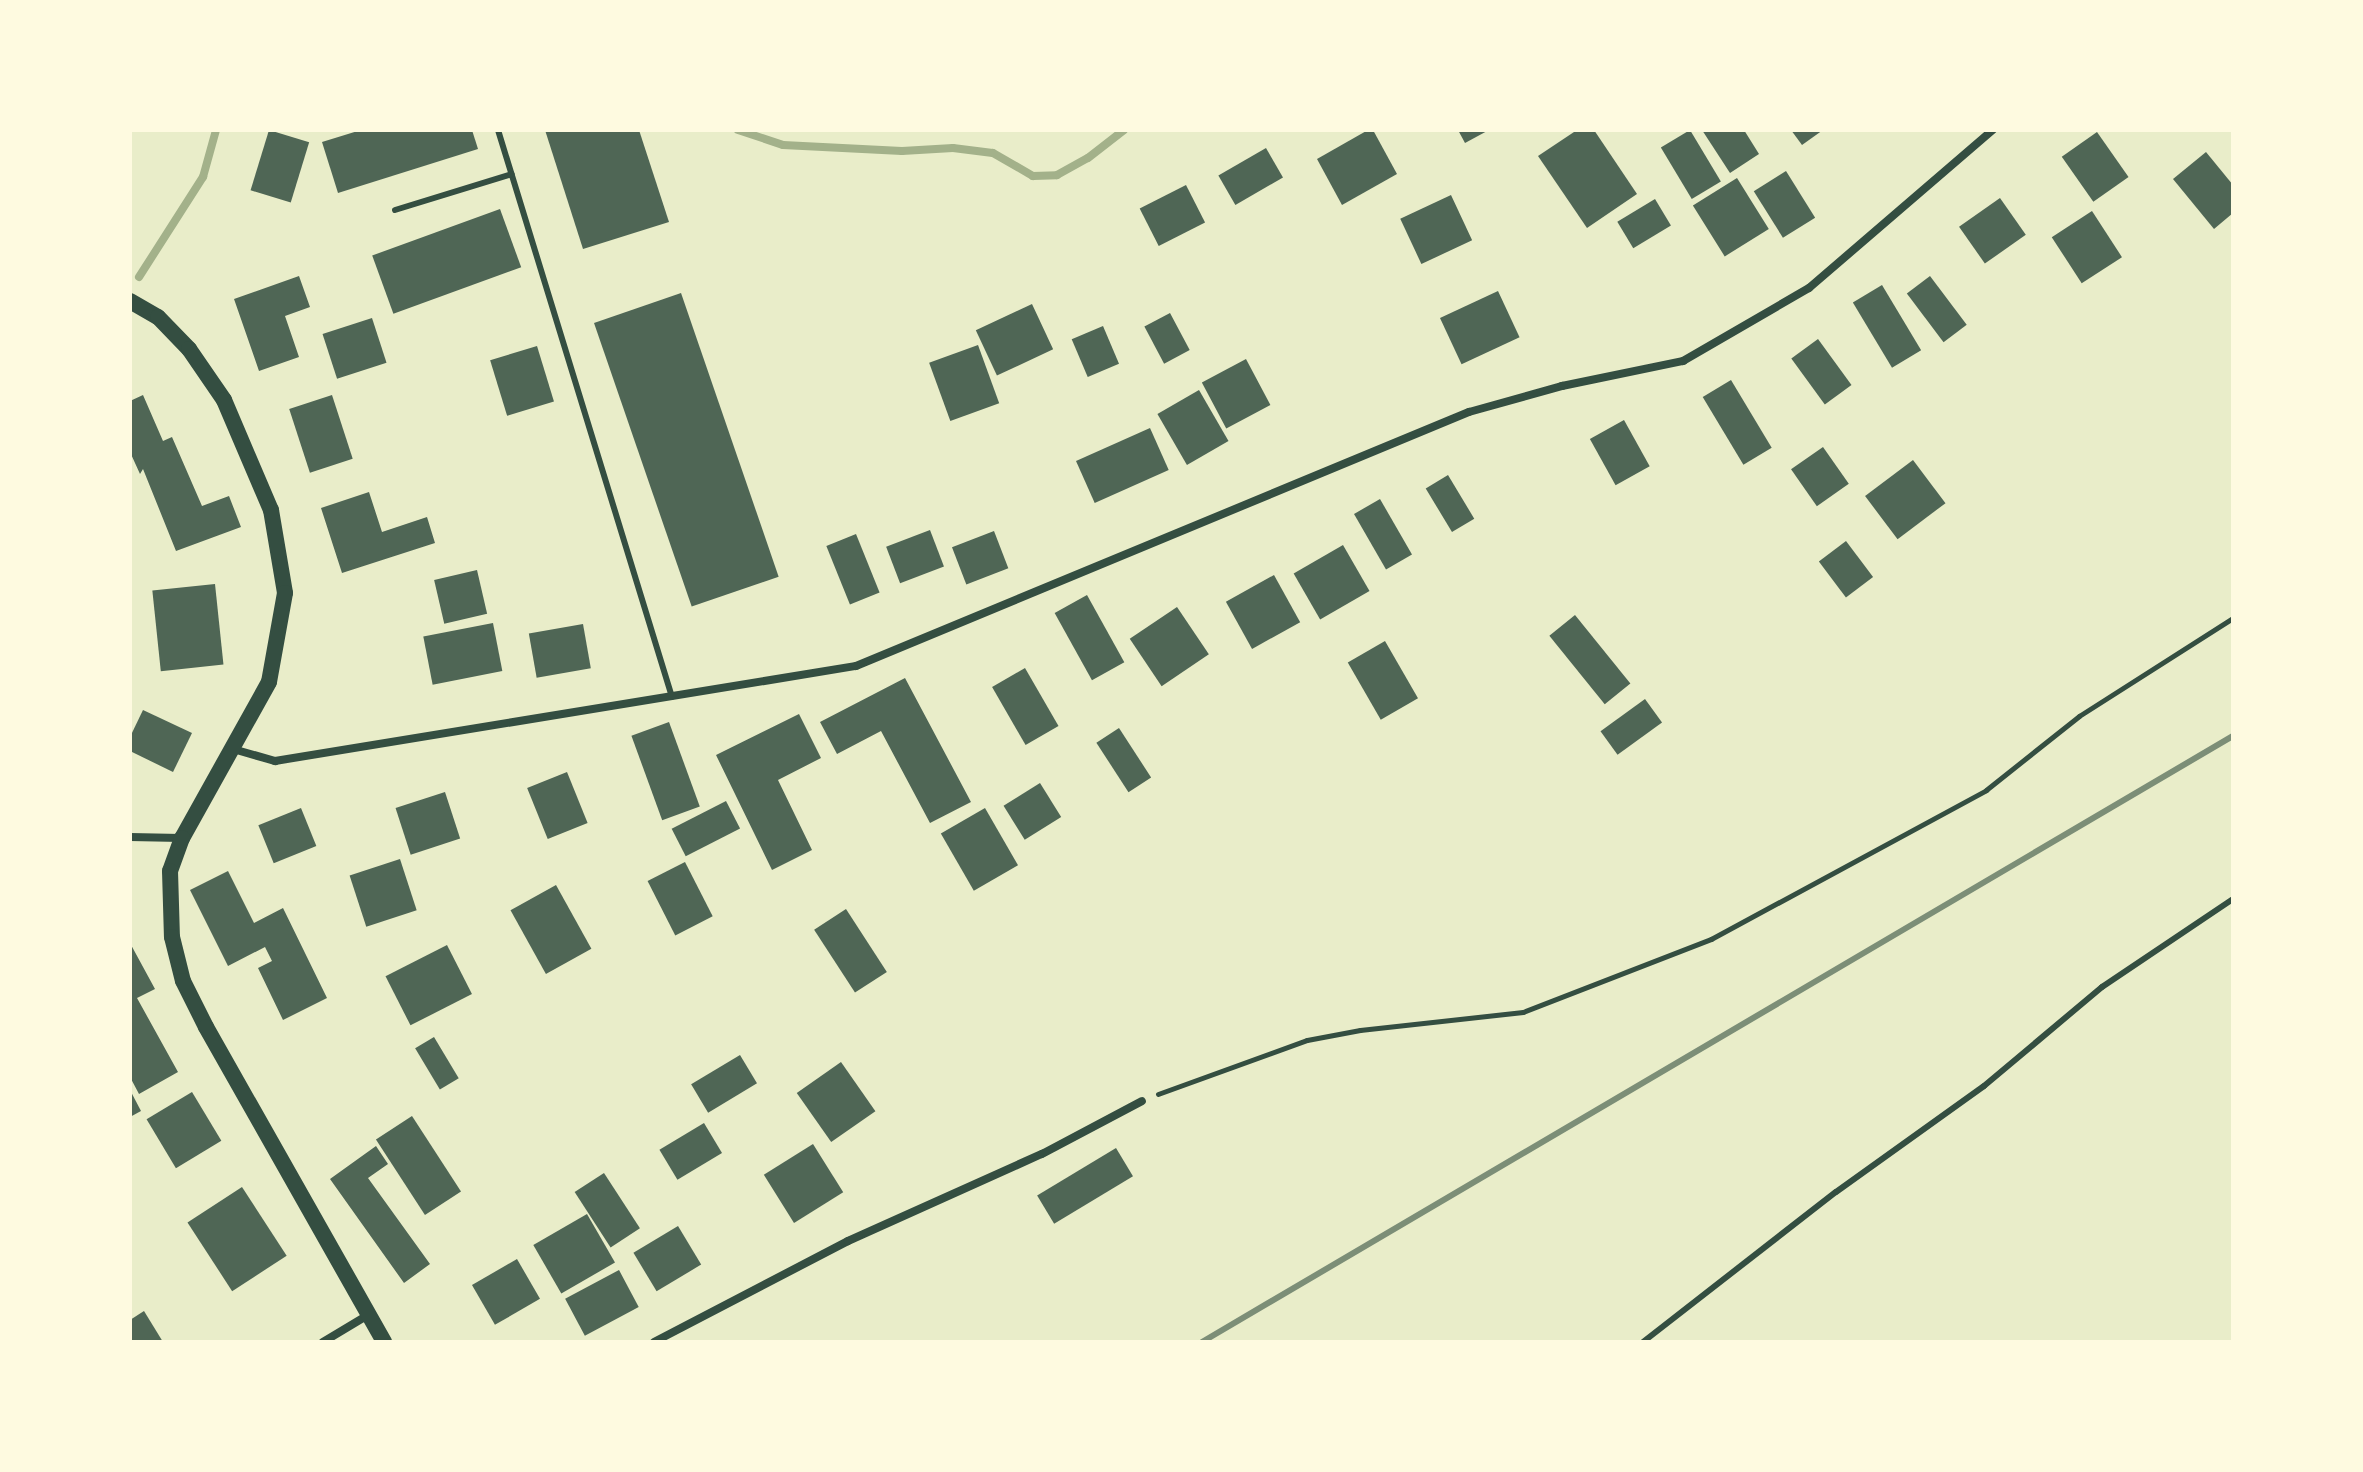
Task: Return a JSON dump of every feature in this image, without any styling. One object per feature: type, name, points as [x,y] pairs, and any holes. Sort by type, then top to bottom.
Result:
[{"type":"main road","points":[[130,301],[158,317],[198,362],[224,400],[271,510],[285,593],[281,633],[269,682],[182,838],[170,871],[172,937],[183,981],[384,1342]]},
{"type":"street","points":[[233,749],[275,761],[856,666],[1469,412],[1562,386],[1683,361],[1809,288],[1993,130]]},
{"type":"street","points":[[130,837],[182,838]]},
{"type":"street","points":[[654,1342],[848,1241],[1042,1154],[1142,1101]]},
{"type":"street","points":[[323,1342],[369,1315]]},
{"type":"lane","points":[[498,130],[672,697]]},
{"type":"lane","points":[[395,210],[512,174]]},
{"type":"lane","points":[[1643,1342],[1836,1192],[1984,1086],[2102,987],[2233,899]]},
{"type":"path","points":[[1142,1101],[1307,1040],[1360,1030],[1523,1012],[1711,939],[1986,790],[2079,716],[2233,618]]},
{"type":"building","points":[[269,130],[309,142],[291,203],[251,190]]},
{"type":"building","points":[[361,130],[472,130],[478,149],[338,193],[322,142]]},
{"type":"building","points":[[545,130],[639,130],[669,222],[583,249]]},
{"type":"building","points":[[1373,130],[1397,174],[1342,205],[1317,159]]},
{"type":"building","points":[[1458,130],[1489,130],[1465,143]]},
{"type":"building","points":[[1577,130],[1594,130],[1637,194],[1587,228],[1538,156]]},
{"type":"building","points":[[1690,130],[1721,181],[1692,199],[1661,148]]},
{"type":"building","points":[[1702,130],[1744,130],[1759,154],[1730,173]]},
{"type":"building","points":[[1791,130],[1823,130],[1802,145]]},
{"type":"building","points":[[2097,132],[2129,177],[2093,202],[2062,157]]},
{"type":"building","points":[[1266,148],[1283,177],[1235,205],[1218,176]]},
{"type":"building","points":[[2206,152],[2233,185],[2233,213],[2214,229],[2173,179]]},
{"type":"building","points":[[1786,171],[1815,218],[1783,238],[1754,191]]},
{"type":"building","points":[[1737,178],[1769,229],[1725,256],[1693,206]]},
{"type":"building","points":[[1186,185],[1205,222],[1159,246],[1140,209]]},
{"type":"building","points":[[1451,195],[1472,240],[1421,264],[1400,219]]},
{"type":"building","points":[[2000,198],[2026,235],[1985,264],[1959,227]]},
{"type":"building","points":[[1655,199],[1671,226],[1633,248],[1617,222]]},
{"type":"building","points":[[500,209],[521,267],[393,314],[372,256]]},
{"type":"building","points":[[2092,211],[2122,257],[2082,283],[2052,237]]},
{"type":"building","points":[[299,276],[310,307],[285,316],[299,357],[259,371],[234,299]]},
{"type":"building","points":[[1930,276],[1967,325],[1944,342],[1907,293]]},
{"type":"building","points":[[1882,285],[1921,350],[1892,368],[1853,303]]},
{"type":"building","points":[[1498,291],[1520,337],[1462,364],[1440,318]]},
{"type":"building","points":[[681,293],[779,577],[692,607],[594,323]]},
{"type":"building","points":[[1032,304],[1053,349],[997,376],[976,330]]},
{"type":"building","points":[[1170,313],[1190,350],[1164,364],[1144,327]]},
{"type":"building","points":[[372,318],[387,363],[337,379],[323,334]]},
{"type":"building","points":[[1103,326],[1119,364],[1088,377],[1072,339]]},
{"type":"building","points":[[1818,339],[1852,385],[1825,405],[1791,358]]},
{"type":"building","points":[[978,345],[999,403],[950,421],[929,363]]},
{"type":"building","points":[[537,346],[554,401],[507,416],[490,360]]},
{"type":"building","points":[[1246,359],[1270,405],[1226,428],[1202,382]]},
{"type":"building","points":[[1731,380],[1772,448],[1743,465],[1703,397]]},
{"type":"building","points":[[1199,390],[1228,441],[1187,465],[1157,414]]},
{"type":"building","points":[[143,395],[163,441],[172,437],[202,506],[229,496],[241,527],[176,551],[143,469],[140,474],[130,452],[130,401]]},
{"type":"building","points":[[332,395],[353,459],[310,473],[289,409]]},
{"type":"building","points":[[1624,420],[1650,466],[1616,485],[1590,439]]},
{"type":"building","points":[[1150,428],[1169,470],[1095,503],[1076,461]]},
{"type":"building","points":[[1823,447],[1849,484],[1817,506],[1791,469]]},
{"type":"building","points":[[1913,460],[1945,503],[1898,539],[1865,496]]},
{"type":"building","points":[[1448,475],[1474,519],[1452,532],[1426,488]]},
{"type":"building","points":[[369,492],[382,532],[427,517],[435,543],[342,573],[321,508]]},
{"type":"building","points":[[1380,499],[1412,554],[1386,569],[1354,514]]},
{"type":"building","points":[[930,530],[944,566],[900,583],[886,547]]},
{"type":"building","points":[[994,531],[1008,568],[966,584],[952,547]]},
{"type":"building","points":[[856,534],[880,592],[850,604],[826,546]]},
{"type":"building","points":[[1846,541],[1873,577],[1846,597],[1819,561]]},
{"type":"building","points":[[1343,545],[1370,591],[1320,619],[1294,574]]},
{"type":"building","points":[[477,570],[487,614],[444,624],[434,580]]},
{"type":"building","points":[[1274,575],[1300,622],[1252,649],[1226,602]]},
{"type":"building","points":[[215,584],[223,665],[161,671],[152,591]]},
{"type":"building","points":[[1087,595],[1124,662],[1092,680],[1055,613]]},
{"type":"building","points":[[1177,607],[1209,654],[1162,686],[1130,639]]},
{"type":"building","points":[[1575,615],[1630,683],[1605,704],[1549,636]]},
{"type":"building","points":[[493,623],[502,671],[433,685],[423,637]]},
{"type":"building","points":[[583,624],[591,668],[537,678],[529,634]]},
{"type":"building","points":[[1385,641],[1418,698],[1381,720],[1348,662]]},
{"type":"building","points":[[1025,668],[1058,726],[1026,745],[992,687]]},
{"type":"building","points":[[905,678],[971,802],[930,823],[881,731],[837,754],[820,722]]},
{"type":"building","points":[[1645,699],[1662,722],[1618,755],[1601,731]]},
{"type":"building","points":[[143,710],[192,733],[173,772],[130,751],[130,737]]},
{"type":"building","points":[[799,714],[821,758],[778,780],[812,850],[772,870],[716,755]]},
{"type":"building","points":[[669,722],[700,807],[662,820],[631,736]]},
{"type":"building","points":[[1119,728],[1151,777],[1128,792],[1096,743]]},
{"type":"building","points":[[567,772],[588,823],[548,839],[527,788]]},
{"type":"building","points":[[1040,783],[1061,817],[1025,840],[1004,806]]},
{"type":"building","points":[[445,792],[460,839],[411,855],[396,808]]},
{"type":"building","points":[[726,801],[740,829],[686,856],[672,829]]},
{"type":"building","points":[[301,808],[316,846],[274,863],[258,825]]},
{"type":"building","points":[[985,808],[1018,865],[974,891],[941,834]]},
{"type":"building","points":[[400,859],[417,910],[366,927],[350,875]]},
{"type":"building","points":[[685,862],[713,916],[675,935],[648,881]]},
{"type":"building","points":[[228,871],[254,923],[283,908],[327,998],[283,1020],[258,968],[272,961],[265,947],[228,966],[190,890]]},
{"type":"building","points":[[556,885],[591,949],[546,974],[511,910]]},
{"type":"building","points":[[846,909],[887,972],[855,993],[814,930]]},
{"type":"building","points":[[130,943],[155,989],[137,998],[178,1072],[139,1094],[130,1077]]},
{"type":"building","points":[[447,945],[472,994],[410,1025],[386,976]]},
{"type":"building","points":[[434,1037],[459,1078],[440,1089],[415,1048]]},
{"type":"building","points":[[740,1055],[757,1083],[708,1113],[691,1084]]},
{"type":"building","points":[[841,1062],[875,1111],[831,1142],[797,1093]]},
{"type":"building","points":[[130,1090],[141,1111],[130,1117]]},
{"type":"building","points":[[192,1092],[221,1141],[176,1168],[147,1119]]},
{"type":"building","points":[[412,1116],[461,1191],[425,1215],[376,1139]]},
{"type":"building","points":[[704,1123],[722,1153],[677,1180],[659,1150]]},
{"type":"building","points":[[813,1144],[843,1192],[794,1223],[764,1175]]},
{"type":"building","points":[[376,1146],[388,1164],[368,1178],[430,1264],[404,1283],[330,1179]]},
{"type":"building","points":[[1116,1148],[1133,1176],[1054,1224],[1037,1195]]},
{"type":"building","points":[[604,1173],[640,1228],[611,1247],[575,1192]]},
{"type":"building","points":[[242,1187],[287,1256],[232,1291],[187,1222]]},
{"type":"building","points":[[587,1214],[615,1262],[561,1293],[533,1245]]},
{"type":"building","points":[[678,1226],[701,1265],[657,1291],[633,1253]]},
{"type":"building","points":[[517,1259],[540,1299],[495,1325],[472,1285]]},
{"type":"building","points":[[619,1270],[639,1307],[585,1336],[565,1299]]},
{"type":"building","points":[[144,1311],[163,1342],[130,1342],[130,1320]]},
{"type":"waterway","points":[[139,277],[203,177],[216,130]]},
{"type":"waterway","points":[[738,130],[783,145],[902,151],[953,148],[993,153],[1033,176],[1057,175],[1088,158],[1124,130]]},
{"type":"railway","points":[[1202,1342],[2233,736]]}]
